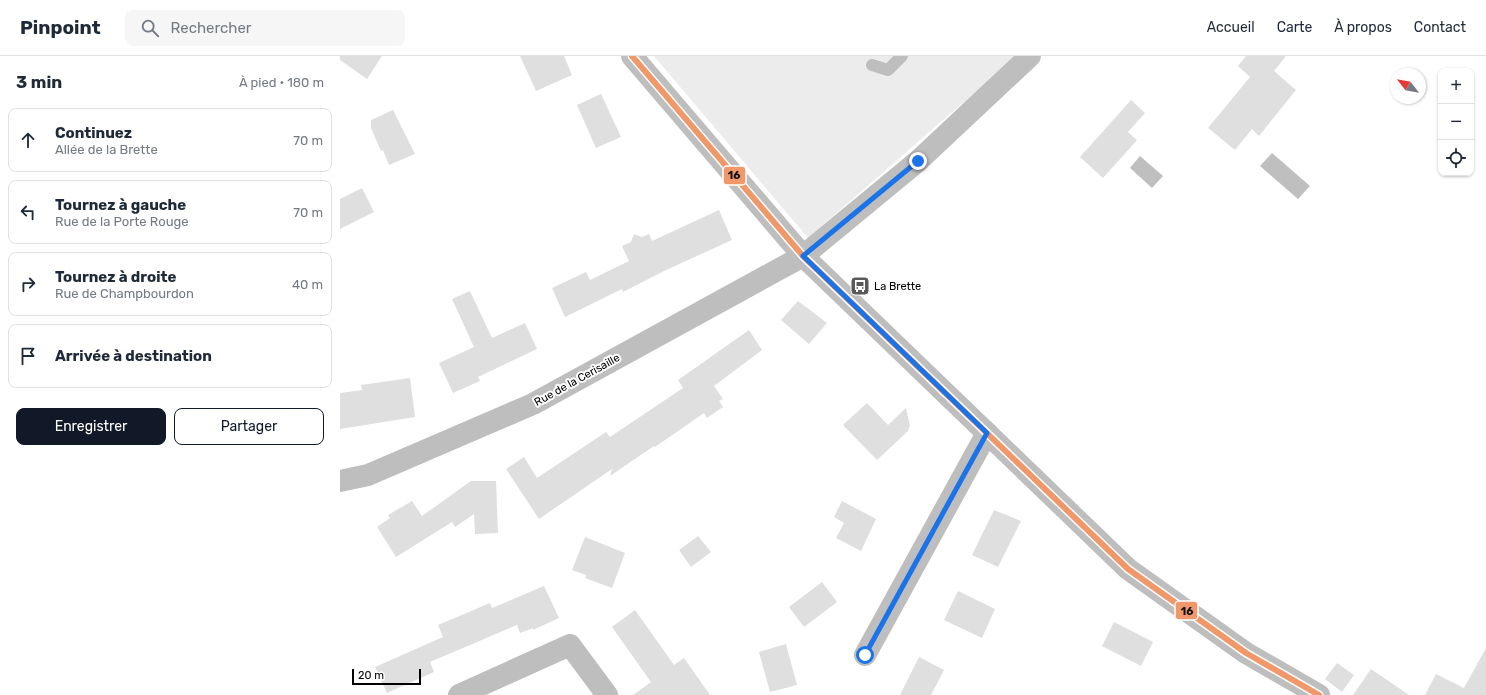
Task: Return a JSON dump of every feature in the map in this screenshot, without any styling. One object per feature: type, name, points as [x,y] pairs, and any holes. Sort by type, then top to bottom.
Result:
[{"type":"street","points":[[632,56],[803,256],[1128,569],[1246,653],[1319,695]]},
{"type":"street","name":"Rue de la Cerisaille","points":[[340,481],[368,475],[533,404],[803,256],[918,161],[1030,56]]},
{"type":"street","points":[[865,655],[987,433]]},
{"type":"street","points":[[460,695],[570,645],[607,695]]},
{"type":"lane","points":[[872,65],[888,70],[902,56]]},
{"type":"shaded area","points":[[654,56],[1020,56],[951,113],[808,238]]},
{"type":"shaded area","points":[[1272,153],[1310,186],[1298,199],[1260,166]]},
{"type":"shaded area","points":[[1140,156],[1163,176],[1152,188],[1130,168]]},
{"type":"building","points":[[340,56],[382,56],[367,79],[340,60]]},
{"type":"building","points":[[520,56],[564,56],[572,75],[536,91]]},
{"type":"building","points":[[1246,56],[1286,56],[1274,71],[1296,90],[1259,136],[1252,129],[1235,150],[1208,128],[1250,77],[1238,66]]},
{"type":"building","points":[[601,94],[621,137],[596,148],[577,105]]},
{"type":"building","points":[[1131,100],[1145,113],[1128,132],[1137,140],[1103,178],[1080,157]]},
{"type":"building","points":[[393,110],[415,154],[389,165],[371,128],[371,120]]},
{"type":"building","points":[[362,188],[374,212],[340,229],[340,199]]},
{"type":"building","points":[[719,210],[732,240],[664,271],[623,292],[622,289],[565,317],[552,288],[586,272],[590,280],[629,261],[622,246],[631,242],[634,234],[642,237],[649,234],[652,241]]},
{"type":"building","points":[[470,291],[492,338],[525,323],[537,349],[478,377],[480,381],[453,393],[439,363],[474,347],[452,299]]},
{"type":"building","points":[[798,301],[827,323],[809,344],[781,320]]},
{"type":"building","points":[[749,330],[762,350],[714,386],[723,399],[719,401],[723,407],[707,418],[704,413],[610,476],[612,469],[539,519],[506,469],[524,457],[537,478],[606,432],[610,437],[683,388],[678,380]]},
{"type":"building","points":[[410,378],[415,417],[340,429],[340,393],[362,390],[361,385]]},
{"type":"building","points":[[867,403],[888,425],[906,408],[910,426],[908,431],[877,460],[843,425]]},
{"type":"building","points":[[471,481],[496,481],[498,533],[475,534],[474,514],[455,527],[452,522],[396,557],[377,527],[390,518],[388,515],[412,501],[422,516]]},
{"type":"building","points":[[842,501],[876,519],[861,551],[836,538],[844,523],[834,517]]},
{"type":"building","points":[[994,510],[1021,521],[998,567],[972,555]]},
{"type":"building","points":[[698,536],[711,552],[691,567],[679,550]]},
{"type":"building","points":[[585,537],[625,553],[612,588],[585,578],[586,575],[572,570]]},
{"type":"building","points":[[822,582],[837,602],[804,627],[789,607]]},
{"type":"building","points":[[544,586],[559,618],[533,630],[533,628],[520,633],[517,625],[430,662],[434,672],[387,693],[375,667],[443,637],[438,625],[490,603],[492,608]]},
{"type":"building","points":[[958,591],[995,609],[982,638],[944,620]]},
{"type":"building","points":[[635,610],[674,665],[684,658],[710,695],[633,695],[651,682],[612,627]]},
{"type":"building","points":[[1114,622],[1153,642],[1141,666],[1102,646]]},
{"type":"building","points":[[786,644],[797,685],[770,692],[759,652]]},
{"type":"building","points":[[1486,648],[1486,695],[1425,695],[1436,674],[1464,688]]},
{"type":"building","points":[[919,657],[944,670],[931,695],[900,695]]},
{"type":"building","points":[[1337,663],[1354,675],[1342,692],[1325,679]]},
{"type":"building","points":[[1371,669],[1409,695],[1353,695]]},
{"type":"transit line","name":"16","points":[[632,56],[803,256],[1128,569],[1246,653],[1319,695]]},
{"type":"place","name":"La Brette","points":[[860,286]]},
{"type":"route","points":[[865,655],[987,433],[803,256],[918,161]]}]
